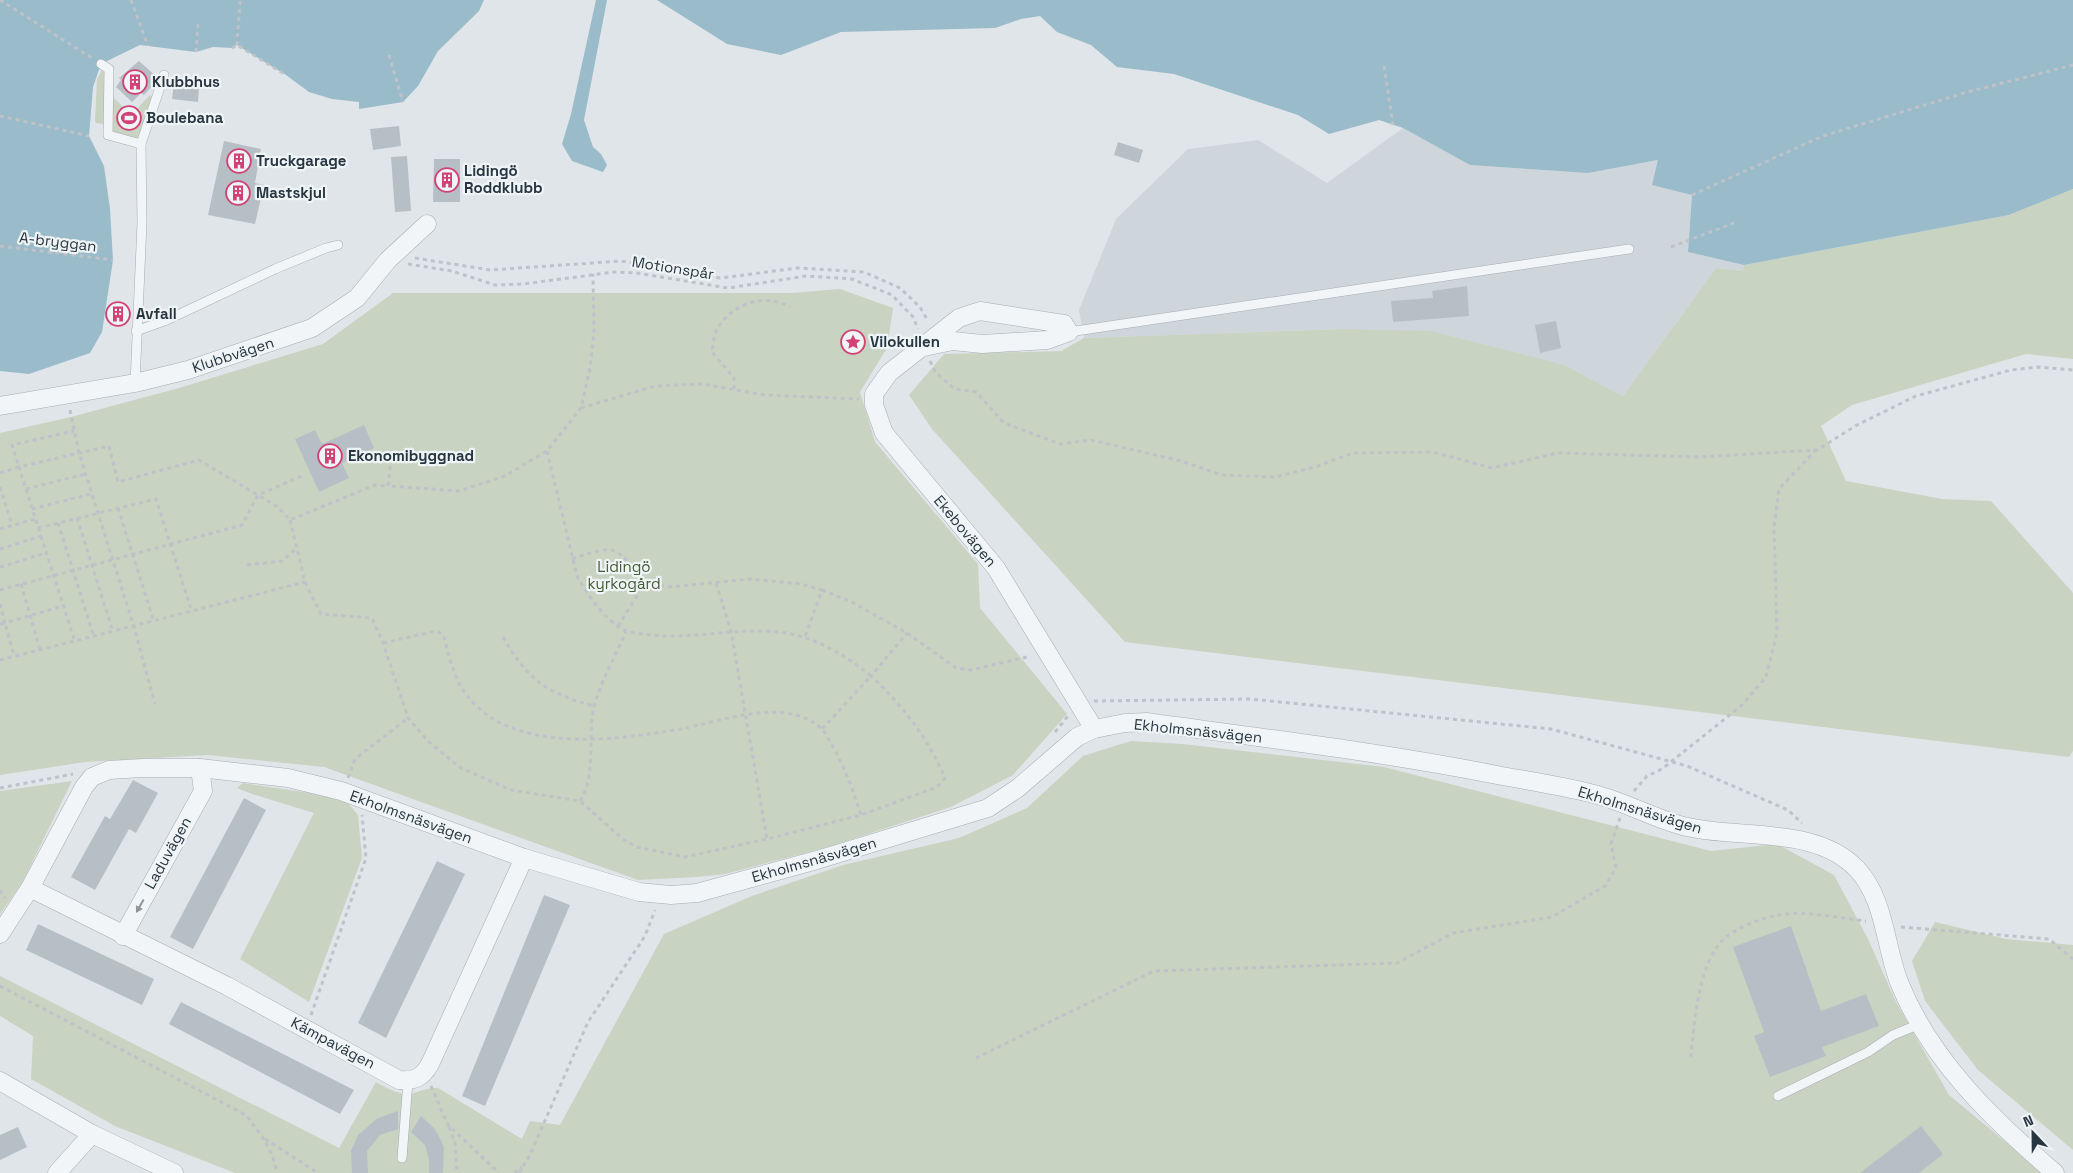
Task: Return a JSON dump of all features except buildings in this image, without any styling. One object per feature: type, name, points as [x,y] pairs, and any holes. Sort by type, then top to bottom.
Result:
[{"type":"street","name":"Klubbvägen","points":[[0,406],[135,383],[188,370],[312,328],[357,298],[391,258],[427,224]]},
{"type":"street","points":[[874,394],[889,373],[959,318],[980,311],[1064,324],[1069,332],[1047,340],[982,344],[953,341],[928,343]]},
{"type":"street","name":"Ekebovägen","points":[[874,394],[874,405],[884,433],[996,568],[1073,705],[1094,729]]},
{"type":"street","name":"Ekholmsnäsvägen","points":[[0,934],[30,888],[84,787],[92,778],[109,770],[200,768],[288,778],[341,791],[524,858],[639,892],[670,895],[696,893],[817,860],[988,808],[1018,788],[1064,747],[1094,729],[1125,723],[1146,722],[1421,760],[1595,794],[1681,826],[1711,832],[1812,843],[1830,850],[1845,858],[1867,882],[1882,923],[1898,980],[1920,1024],[1956,1077],[2019,1142],[2055,1173]]},
{"type":"street","name":"Laduvägen","points":[[123,936],[203,791],[200,768]]},
{"type":"street","points":[[408,1081],[416,1079],[425,1073],[524,858]]},
{"type":"street","name":"Kämpavägen","points":[[30,888],[226,986],[399,1080],[408,1081]]},
{"type":"street","points":[[0,1081],[92,1134],[174,1173]]},
{"type":"street","points":[[57,1173],[92,1134]]},
{"type":"lane","points":[[101,64],[109,69],[108,135],[142,144]]},
{"type":"lane","points":[[135,383],[142,223],[142,144],[164,75]]},
{"type":"lane","points":[[136,331],[168,320],[275,269],[338,245]]},
{"type":"lane","points":[[1069,332],[1629,249]]},
{"type":"lane","points":[[1778,1096],[1868,1052],[1892,1035],[1920,1024]]},
{"type":"lane","points":[[402,1158],[408,1081]]},
{"type":"path","points":[[0,0],[101,64]]},
{"type":"path","points":[[132,0],[148,46]]},
{"type":"path","points":[[237,45],[240,0]]},
{"type":"path","points":[[196,52],[198,24]]},
{"type":"path","points":[[232,48],[237,45]]},
{"type":"path","points":[[237,45],[286,75]]},
{"type":"path","points":[[389,55],[403,102]]},
{"type":"path","points":[[1692,195],[1823,136],[1964,94],[2073,65]]},
{"type":"path","points":[[1384,66],[1393,125]]},
{"type":"path","points":[[0,116],[89,136]]},
{"type":"path","points":[[1671,247],[1734,223]]},
{"type":"path","name":"A-bryggan","points":[[0,246],[113,260]]},
{"type":"path","points":[[391,258],[490,270],[621,262],[720,278],[798,268],[864,272],[900,288],[920,307],[930,325],[928,343],[936,373],[955,389],[976,392],[1004,423],[1060,444],[1091,440],[1181,461],[1222,475],[1275,478],[1315,467],[1353,453],[1433,452],[1492,468],[1558,453],[1699,457],[1817,450]]},
{"type":"path","name":"Motionspår","points":[[391,258],[452,271],[495,285],[523,284],[614,272],[637,273],[728,288],[806,276],[852,279],[892,295],[913,317],[928,343]]},
{"type":"path","points":[[290,520],[375,485],[459,491],[505,476],[547,451],[582,408],[590,368],[594,332],[593,274]]},
{"type":"path","points":[[734,389],[734,378],[712,352],[716,331],[726,316],[744,304],[761,300],[779,300],[790,307]]},
{"type":"path","points":[[976,1058],[1154,971],[1397,963],[1453,933],[1552,917],[1605,886],[1616,868],[1611,844],[1623,809],[1636,788],[1647,776],[1672,761],[1741,706],[1766,677],[1777,633],[1774,527],[1779,490],[1817,450],[1857,424],[1916,396],[2011,370],[2038,367],[2073,370]]},
{"type":"path","points":[[582,408],[656,386],[702,384],[765,395],[858,400],[874,394]]},
{"type":"path","points":[[66,395],[85,474],[134,628],[155,704]]},
{"type":"path","points":[[74,431],[12,445],[75,642]]},
{"type":"path","points":[[0,473],[109,446],[118,482],[199,460],[278,507],[290,520],[305,582],[321,614],[372,618],[383,643],[408,718],[428,741],[459,767],[511,790],[580,801],[624,840],[636,847],[660,853],[685,856],[767,839],[861,815],[937,787],[945,778],[937,760],[916,726],[894,698],[851,660],[805,637],[780,632],[731,631],[679,638],[626,631],[618,626],[586,593],[577,576],[547,451]]},
{"type":"path","points":[[388,486],[391,458]]},
{"type":"path","points":[[26,489],[85,474]]},
{"type":"path","points":[[0,590],[242,525],[258,495],[304,476]]},
{"type":"path","points":[[0,487],[12,525]]},
{"type":"path","points":[[32,509],[92,494]]},
{"type":"path","points":[[38,528],[156,499],[192,612]]},
{"type":"path","points":[[118,508],[154,622]]},
{"type":"path","points":[[77,518],[113,632]]},
{"type":"path","points":[[0,529],[35,519]]},
{"type":"path","points":[[58,524],[94,637]]},
{"type":"path","points":[[0,549],[41,536]]},
{"type":"path","points":[[247,565],[282,561],[297,548]]},
{"type":"path","points":[[572,559],[601,549],[616,550],[624,555],[645,583],[670,587],[750,579],[801,584],[850,601],[907,633],[956,668],[971,670],[1027,657]]},
{"type":"path","points":[[0,566],[46,553]]},
{"type":"path","points":[[0,660],[134,628],[305,582]]},
{"type":"path","points":[[618,626],[645,583]]},
{"type":"path","points":[[716,583],[731,631],[767,839]]},
{"type":"path","points":[[21,584],[40,650]]},
{"type":"path","points":[[805,637],[822,590]]},
{"type":"path","points":[[0,604],[14,656]]},
{"type":"path","points":[[0,624],[63,606]]},
{"type":"path","points":[[383,643],[436,631],[442,634],[458,682],[475,704],[499,723],[524,733],[551,737],[617,738],[681,729],[746,714],[776,712],[801,717],[822,729],[846,770],[861,815]]},
{"type":"path","points":[[580,801],[589,780],[590,738],[594,706],[626,631]]},
{"type":"path","points":[[822,729],[871,676],[907,633]]},
{"type":"path","points":[[503,636],[523,668],[543,687],[567,699],[594,706]]},
{"type":"path","points":[[1051,737],[1068,717],[1073,705],[1158,699],[1250,700],[1551,728],[1687,766],[1788,810],[1809,830]]},
{"type":"path","points":[[341,791],[355,759],[408,718]]},
{"type":"path","points":[[0,788],[81,772]]},
{"type":"path","points":[[306,1030],[366,858],[360,798]]},
{"type":"path","points":[[519,1173],[524,1166],[588,1022],[645,936],[655,909]]},
{"type":"path","points":[[1691,1058],[1695,1013],[1711,958],[1725,938],[1747,926],[1778,915],[1802,914],[1882,923],[1896,927],[2049,939],[2073,959]]},
{"type":"path","points":[[0,986],[246,1116],[265,1139],[277,1173]]},
{"type":"path","points":[[425,1073],[455,1142],[457,1173]]},
{"type":"path","points":[[448,1125],[499,1173]]},
{"type":"path","points":[[265,1139],[318,1173]]},
{"type":"path","points":[[514,1173],[524,1166]]},
{"type":"shaded area","points":[[1403,128],[1470,165],[1588,173],[1659,160],[1692,195],[1688,252],[1744,265],[1743,271],[1716,268],[1623,396],[1564,365],[1342,329],[1084,338],[1079,310],[1116,219],[1188,149],[1258,140],[1327,183]]},
{"type":"green space","points":[[102,70],[105,74],[104,124],[96,123],[95,120],[97,79]]},
{"type":"green space","points":[[111,95],[131,115],[150,95],[152,97],[138,138],[111,132]]},
{"type":"green space","points":[[2073,189],[2073,359],[2026,354],[1852,405],[1821,426],[1846,481],[1942,499],[1991,501],[2073,593],[2073,751],[2069,757],[1125,642],[932,429],[909,395],[944,354],[1061,351],[1084,338],[1342,329],[1430,331],[1564,365],[1623,396],[1716,268],[1743,271],[1744,265],[2009,215]]},
{"type":"green space","name":"Lidingö kyrkogård","points":[[840,289],[893,308],[887,348],[860,392],[875,442],[978,564],[980,608],[1067,714],[1013,775],[951,807],[828,847],[725,874],[638,880],[324,767],[208,755],[85,762],[0,775],[0,433],[71,417],[179,388],[323,344],[393,293],[791,293]]},
{"type":"green space","points":[[1131,741],[1182,744],[1384,767],[1711,851],[1777,844],[1834,875],[1868,939],[1896,1002],[1949,1095],[2043,1173],[235,1173],[115,1126],[31,1079],[33,1036],[0,1016],[0,976],[339,1148],[376,1082],[404,1094],[438,1088],[522,1139],[530,1121],[560,1125],[664,934],[752,896],[843,865],[959,838],[1027,808],[1083,756]]},
{"type":"green space","points":[[72,781],[22,883],[0,914],[0,791]]},
{"type":"green space","points":[[243,783],[344,798],[358,815],[362,858],[309,1002],[240,959],[314,813],[237,788]]},
{"type":"green space","points":[[1935,922],[2006,939],[2073,945],[2073,1150],[1978,1070],[1925,1001],[1912,961]]},
{"type":"water","points":[[0,0],[484,0],[479,11],[438,51],[418,86],[403,102],[359,109],[359,102],[332,99],[309,92],[286,75],[237,45],[232,48],[213,47],[196,52],[140,45],[101,64],[93,87],[89,136],[104,166],[110,209],[113,260],[102,332],[90,353],[29,374],[0,371]]},
{"type":"water","points":[[596,0],[607,0],[584,120],[593,147],[601,154],[607,165],[603,172],[572,161],[562,144],[571,114]]},
{"type":"water","points":[[657,0],[2073,0],[2073,189],[2009,215],[1744,265],[1688,252],[1692,195],[1652,185],[1658,160],[1588,173],[1470,165],[1403,128],[1379,120],[1329,134],[1298,115],[1174,74],[1117,67],[1091,45],[1057,32],[1040,16],[1021,19],[995,28],[841,32],[781,55],[727,44]]},
{"type":"place","name":"Klubbhus","points":[[135,82]]},
{"type":"place","name":"Boulebana","points":[[129,118]]},
{"type":"place","name":"Truckgarage","points":[[239,161]]},
{"type":"place","name":"Lidingö Roddklubb","points":[[447,180]]},
{"type":"place","name":"Mastskjul","points":[[238,193]]},
{"type":"place","name":"Avfall","points":[[118,314]]},
{"type":"place","name":"Vilokullen","points":[[853,342]]},
{"type":"place","name":"Ekonomibyggnad","points":[[330,456]]}]
